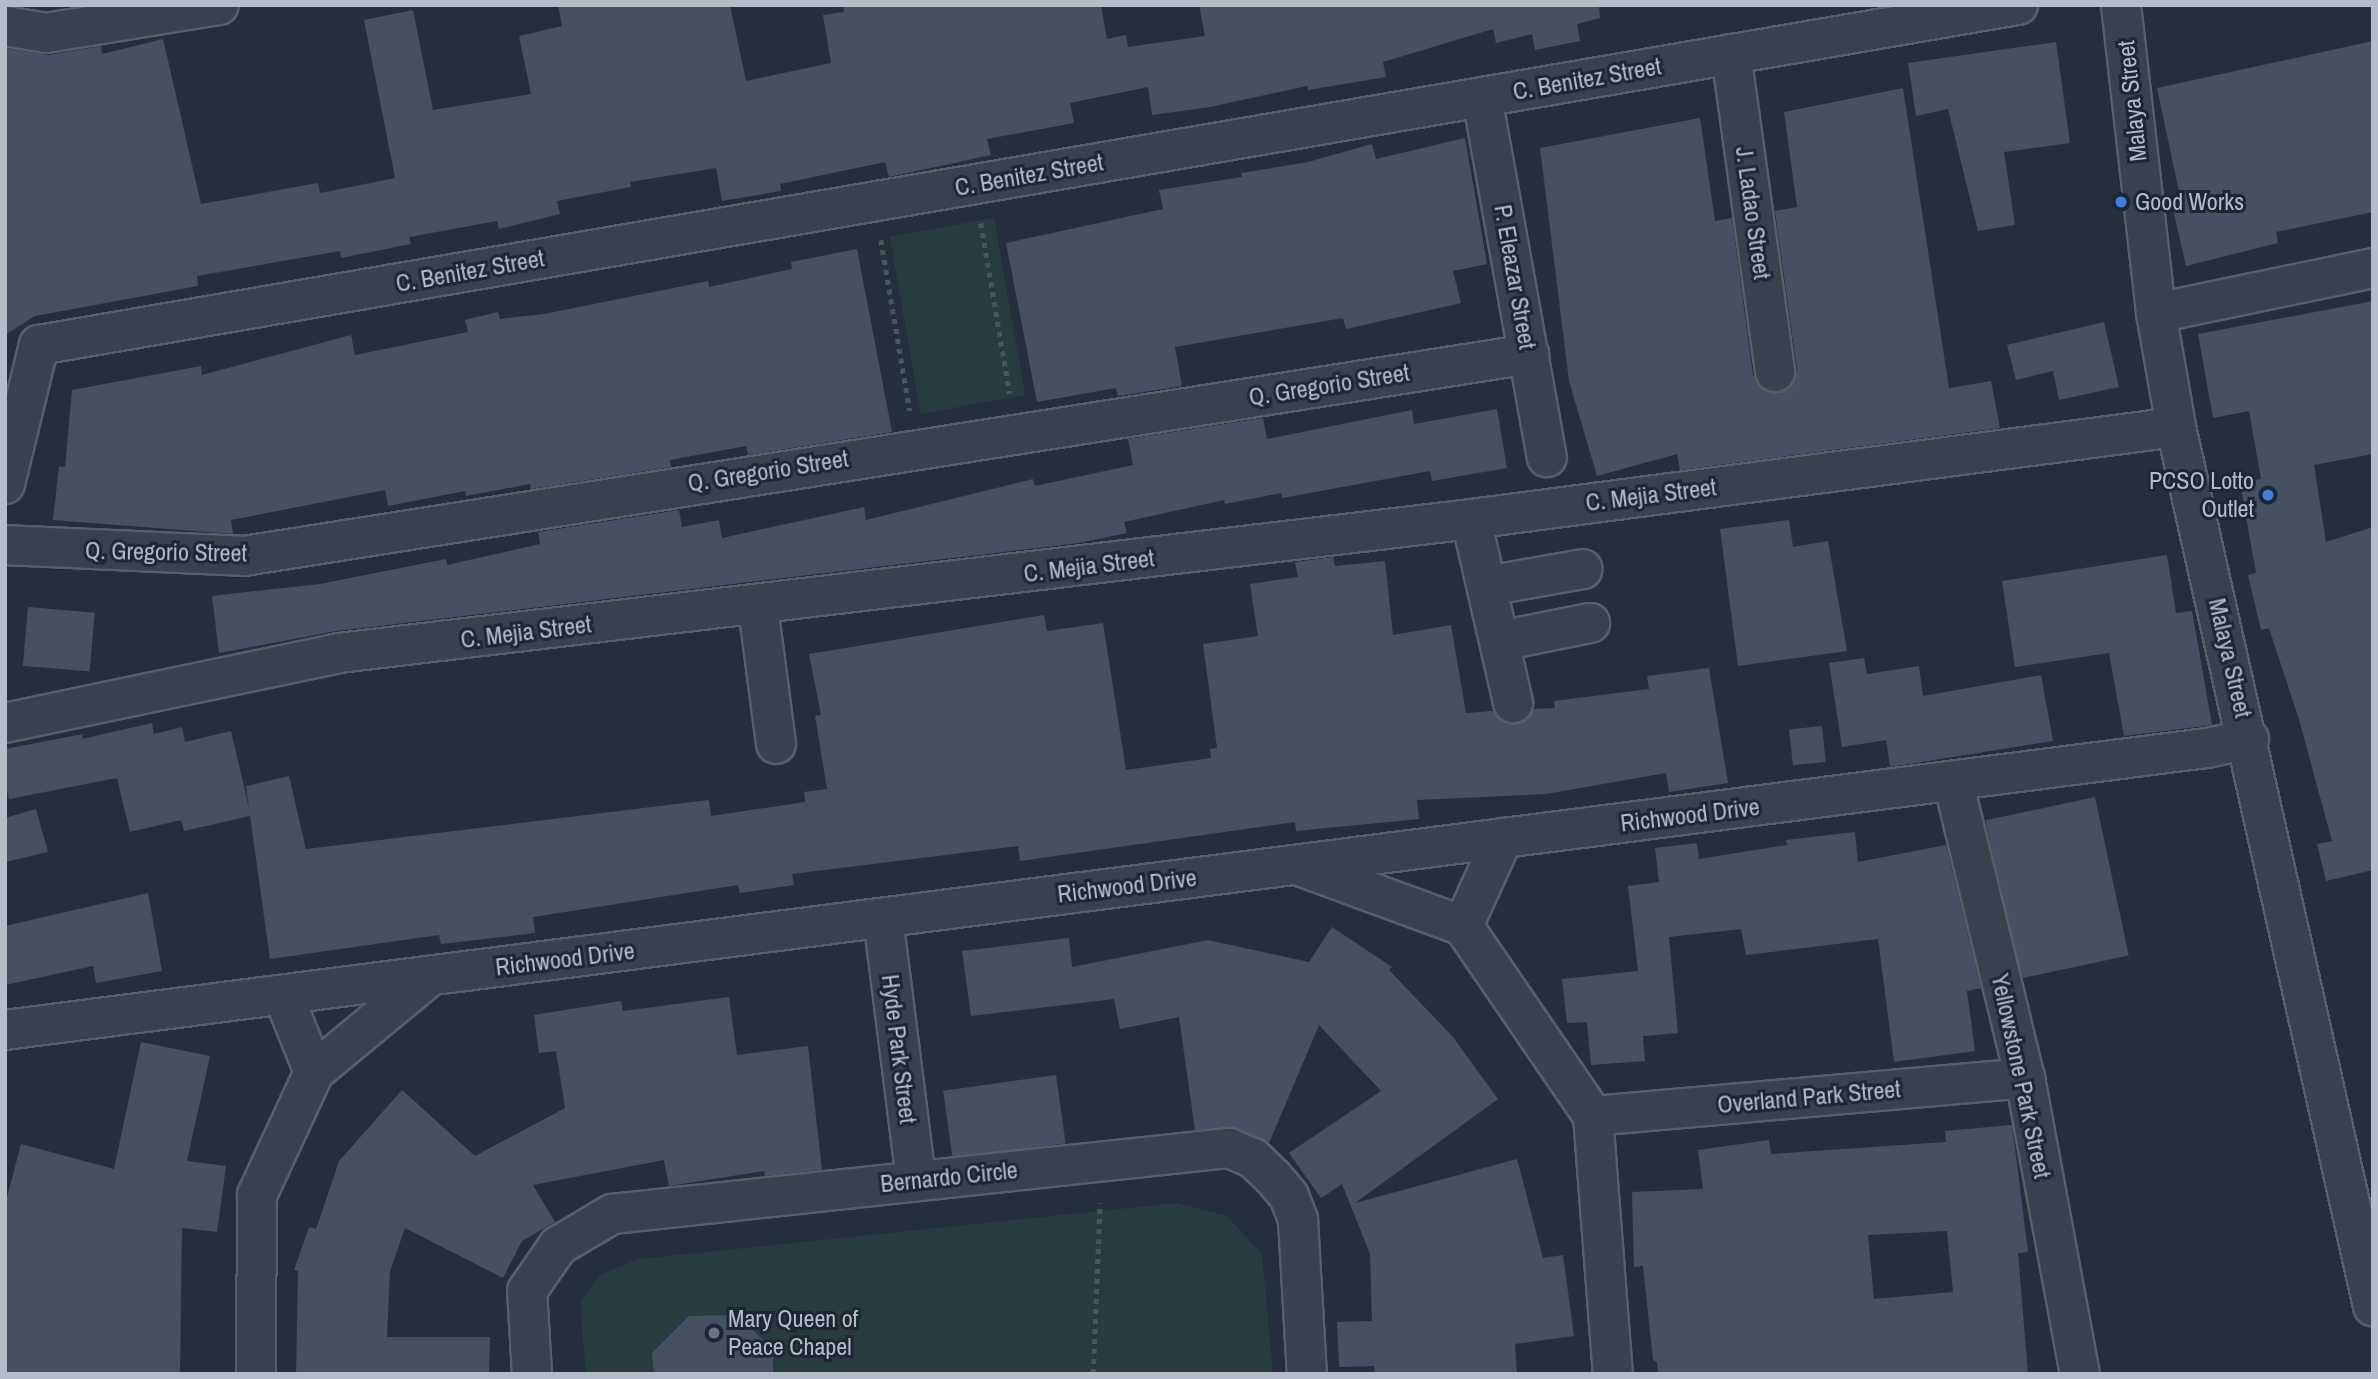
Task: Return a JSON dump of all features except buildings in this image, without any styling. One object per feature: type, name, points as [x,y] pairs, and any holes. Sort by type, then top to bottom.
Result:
[{"type":"street","points":[[5,26],[46,33],[219,5]]},
{"type":"street","name":"C. Benitez Street","points":[[5,484],[39,345],[2018,5]]},
{"type":"street","name":"Malaya Street","points":[[2122,5],[2156,313],[2176,427],[2249,738],[2373,1306]]},
{"type":"street","name":"J. Ladao Street","points":[[1731,54],[1775,372]]},
{"type":"street","name":"P. Eleazar Street","points":[[1482,97],[1547,457]]},
{"type":"street","points":[[2156,313],[2373,268]]},
{"type":"street","name":"Q. Gregorio Street","points":[[5,545],[244,556],[916,448],[1529,354]]},
{"type":"street","name":"C. Mejia Street","points":[[5,723],[339,653],[758,607],[1471,519],[2176,427]]},
{"type":"street","points":[[1471,519],[1513,703]]},
{"type":"street","points":[[1487,586],[1583,569]]},
{"type":"street","points":[[758,607],[776,744]]},
{"type":"street","points":[[1500,640],[1590,624]]},
{"type":"street","name":"Richwood Drive","points":[[5,1030],[2207,748],[2249,738]]},
{"type":"street","name":"Yellowstone Park Street","points":[[1953,781],[2025,1078],[2080,1374]]},
{"type":"street","points":[[1463,926],[1503,838]]},
{"type":"street","points":[[1296,865],[1463,926],[1593,1116],[1613,1374]]},
{"type":"street","name":"Hyde Park Street","points":[[883,918],[916,1181]]},
{"type":"street","points":[[256,1374],[257,1195],[314,1072],[430,976]]},
{"type":"street","points":[[283,995],[314,1072]]},
{"type":"street","name":"Overland Park Street","points":[[1593,1116],[2025,1078]]},
{"type":"street","name":"Bernardo Circle","points":[[532,1374],[527,1292],[558,1246],[612,1214],[1229,1148],[1253,1158],[1273,1177],[1289,1196],[1298,1220],[1307,1374]]},
{"type":"path","points":[[974,185],[1016,433]]},
{"type":"path","points":[[875,202],[916,448]]},
{"type":"path","points":[[1093,1374],[1102,1161]]},
{"type":"green space","points":[[994,218],[1025,395],[921,414],[890,236]]},
{"type":"green space","points":[[1176,1203],[1227,1216],[1262,1254],[1273,1374],[586,1374],[580,1302],[600,1275],[639,1259]]},
{"type":"place","name":"Good Works","points":[[2121,202]]},
{"type":"place","name":"PCSO Lotto Outlet","points":[[2268,495]]},
{"type":"place","name":"Mary Queen of Peace Chapel","points":[[714,1333]]}]
